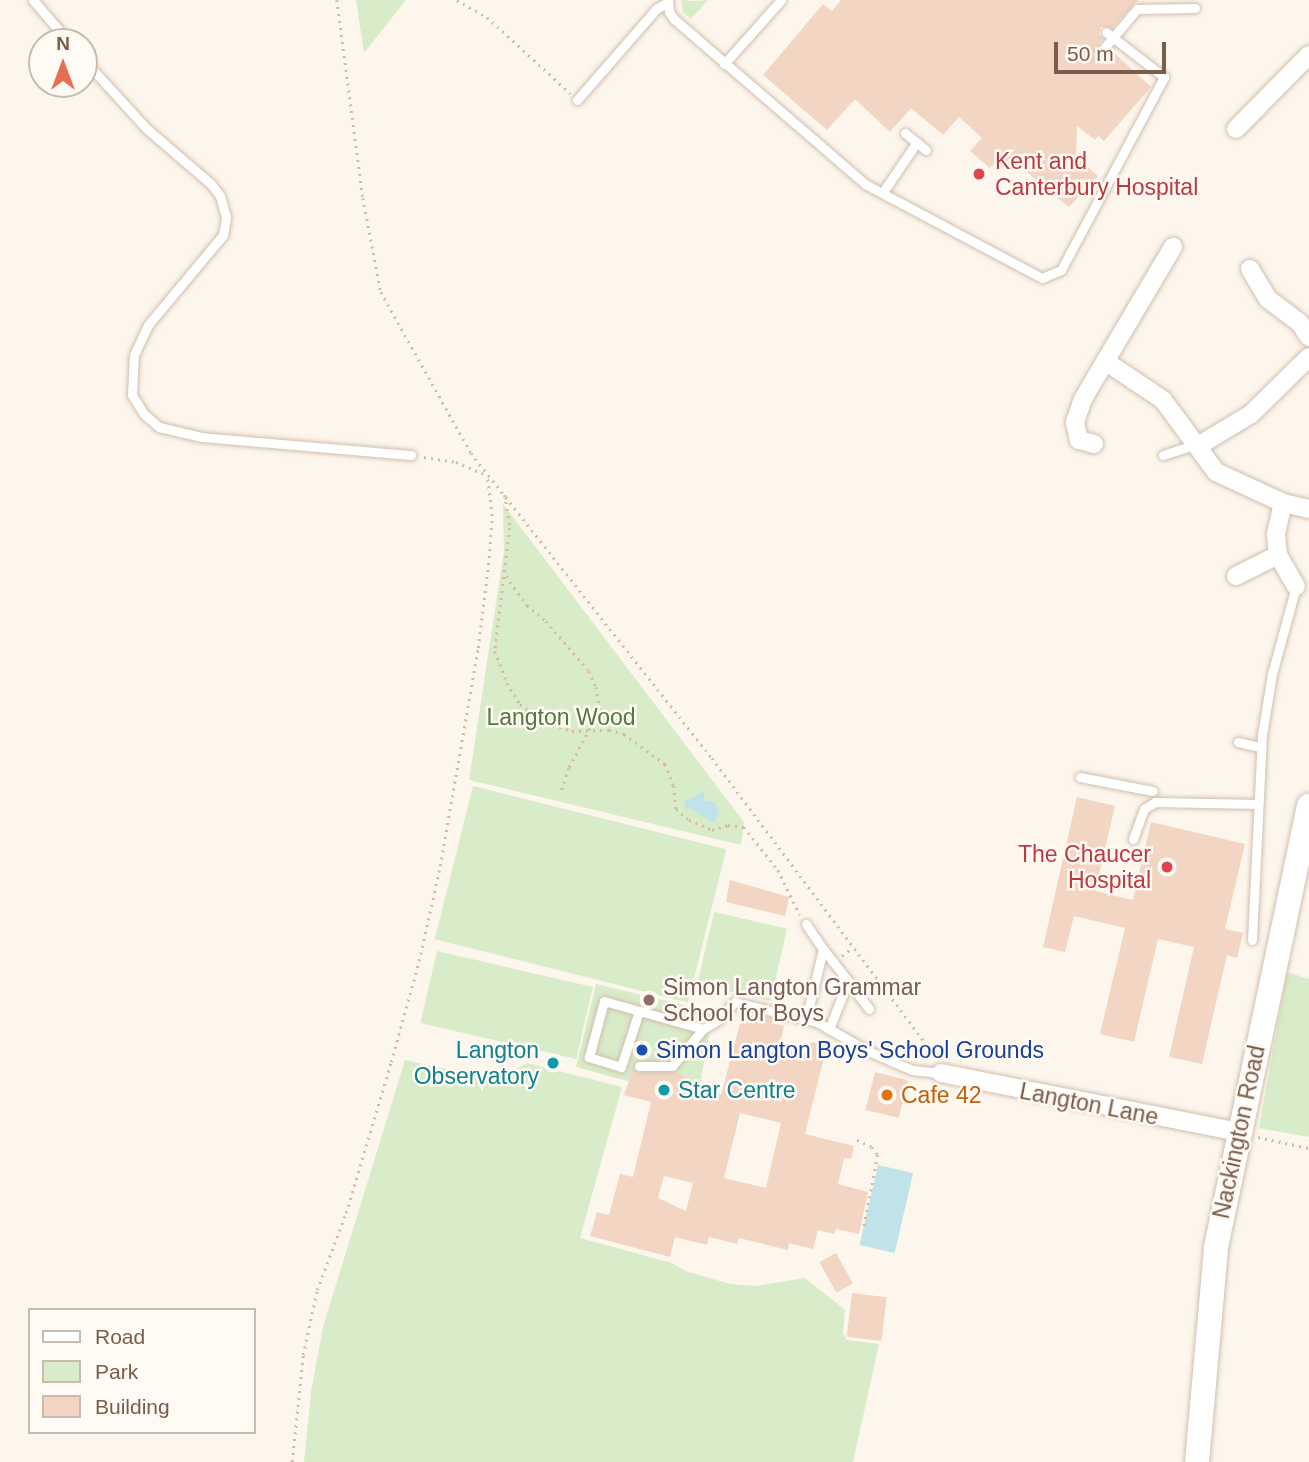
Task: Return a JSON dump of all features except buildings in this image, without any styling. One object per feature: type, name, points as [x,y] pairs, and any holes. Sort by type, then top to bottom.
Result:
[{"type":"main road","name":"Nackington Road","points":[[1197,1462],[1216,1247],[1238,1132],[1309,806]]},
{"type":"street","points":[[1236,129],[1309,55]]},
{"type":"street","points":[[1094,444],[1079,440],[1075,422],[1083,399],[1174,247]]},
{"type":"street","points":[[1250,269],[1268,299],[1299,321],[1309,337]]},
{"type":"street","points":[[1198,445],[1251,414],[1309,357]]},
{"type":"street","points":[[1105,361],[1163,400],[1216,472],[1283,503],[1309,509]]},
{"type":"street","points":[[1283,503],[1276,534],[1278,555],[1296,586]]},
{"type":"street","points":[[1236,576],[1278,555]]},
{"type":"street","name":"Langton Lane","points":[[941,1073],[1238,1132]]},
{"type":"lane","points":[[33,0],[57,28]]},
{"type":"lane","points":[[724,64],[781,0]]},
{"type":"lane","points":[[577,100],[656,9],[668,1],[674,19],[865,184],[1024,271],[1042,278],[1061,270],[1164,77],[1110,35]]},
{"type":"lane","points":[[1099,54],[1110,35],[1138,9],[1195,8]]},
{"type":"lane","points":[[98,75],[147,129],[211,184],[220,196],[226,216],[223,235],[148,324],[134,355],[132,395],[144,414],[159,427],[201,437],[411,455]]},
{"type":"lane","points":[[905,132],[926,150]]},
{"type":"lane","points":[[883,192],[917,142]]},
{"type":"lane","points":[[1163,455],[1198,445]]},
{"type":"lane","points":[[1252,940],[1260,747],[1272,674],[1296,586]]},
{"type":"lane","points":[[1238,743],[1260,747]]},
{"type":"lane","points":[[1080,777],[1152,788],[1154,802]]},
{"type":"lane","points":[[1133,839],[1144,809],[1154,802],[1258,804]]},
{"type":"lane","points":[[806,924],[869,1009]]},
{"type":"lane","points":[[806,1019],[823,949]]},
{"type":"lane","points":[[829,1029],[848,981]]},
{"type":"lane","points":[[639,1011],[621,1067],[589,1057],[604,1001],[703,1029]]},
{"type":"lane","points":[[639,1066],[672,1066],[703,1029],[718,1020],[735,1002],[806,1019],[866,1050],[912,1069],[941,1073]]},
{"type":"path","points":[[337,0],[363,198],[381,292],[471,453],[712,758],[935,1054],[941,1073]]},
{"type":"path","points":[[457,0],[487,17],[577,100]]},
{"type":"path","points":[[411,455],[456,462],[487,475]]},
{"type":"path","points":[[292,1462],[303,1355],[317,1290],[346,1213],[391,1062],[419,961],[440,866],[478,648],[489,558],[492,516],[487,475]]},
{"type":"path","points":[[504,492],[510,528],[495,651],[507,682],[520,704],[546,723],[572,731],[592,730],[624,734],[665,764],[674,786],[676,809],[689,820],[712,830],[728,825],[744,827],[778,870],[806,924]]},
{"type":"path","points":[[506,576],[527,605],[546,621],[589,671],[600,710],[592,730],[569,768],[560,795]]},
{"type":"path","points":[[835,962],[853,947]]},
{"type":"path","points":[[1238,1132],[1309,1148]]},
{"type":"path","points":[[857,1140],[872,1147],[878,1155],[864,1227]]},
{"type":"green space","points":[[356,0],[406,0],[364,53]]},
{"type":"green space","points":[[681,0],[708,0],[691,19],[683,12]]},
{"type":"green space","name":"Langton Wood","points":[[503,504],[744,822],[741,845],[469,780],[504,551]]},
{"type":"green space","points":[[473,786],[726,849],[688,1002],[435,939]]},
{"type":"green space","points":[[714,912],[787,929],[770,1001],[697,984]]},
{"type":"green space","points":[[437,951],[593,987],[576,1059],[420,1023]]},
{"type":"green space","points":[[1287,972],[1309,979],[1309,1137],[1259,1128]]},
{"type":"green space","points":[[596,984],[713,1012],[699,1090],[642,1085],[576,1067]]},
{"type":"green space","points":[[405,1060],[495,1080],[527,1063],[622,1087],[580,1238],[672,1263],[685,1271],[730,1284],[755,1286],[805,1278],[845,1310],[843,1333],[847,1340],[879,1344],[853,1462],[304,1462],[311,1392],[323,1327]]},
{"type":"water","points":[[703,791],[705,801],[714,802],[719,810],[716,821],[710,822],[691,808],[686,810],[684,802]]},
{"type":"water","points":[[878,1165],[913,1173],[895,1253],[860,1245]]},
{"type":"place","name":"Kent and Canterbury Hospital","points":[[979,174]]},
{"type":"place","name":"The Chaucer Hospital","points":[[1167,867]]},
{"type":"place","name":"Simon Langton Grammar School for Boys","points":[[649,1000]]},
{"type":"place","name":"Simon Langton Boys' School Grounds","points":[[642,1050]]},
{"type":"place","name":"Langton Observatory","points":[[553,1063]]},
{"type":"place","name":"Star Centre","points":[[664,1090]]},
{"type":"place","name":"Cafe 42","points":[[887,1095]]}]
